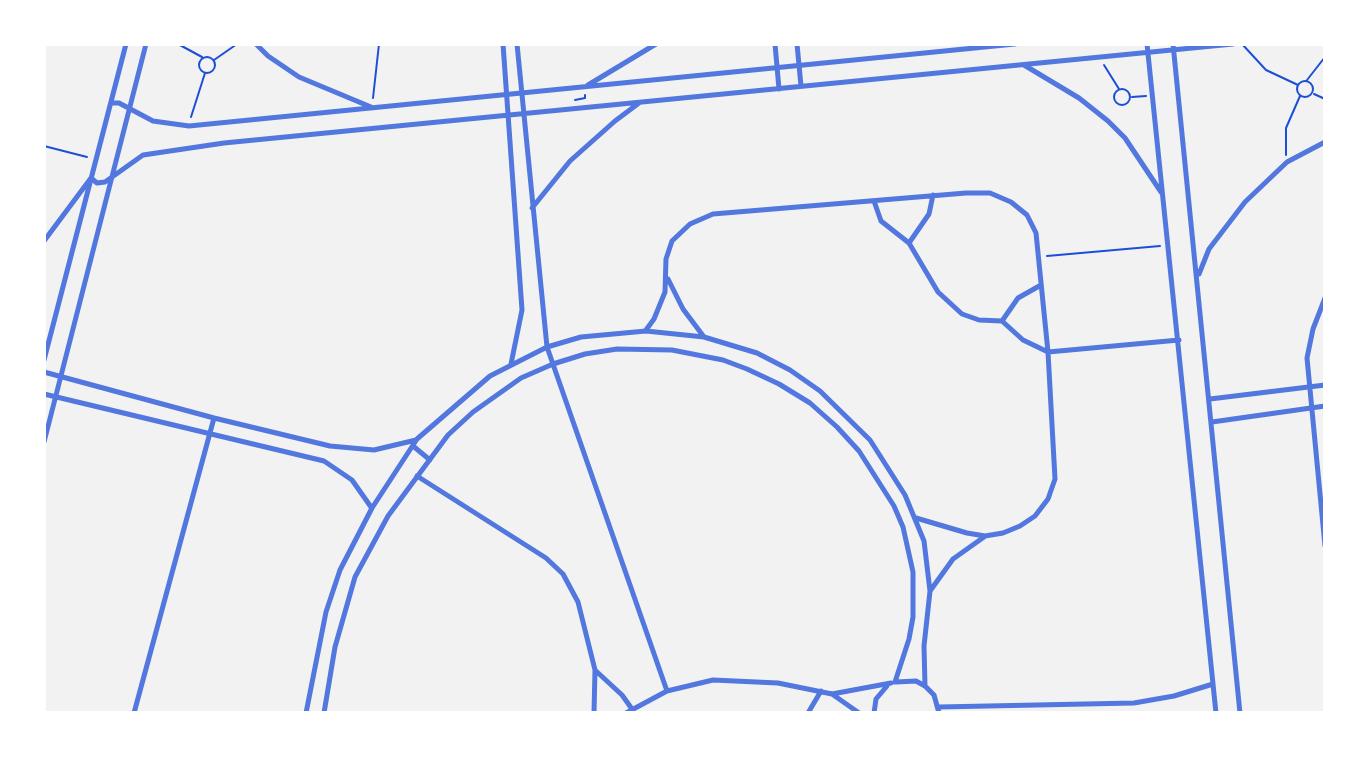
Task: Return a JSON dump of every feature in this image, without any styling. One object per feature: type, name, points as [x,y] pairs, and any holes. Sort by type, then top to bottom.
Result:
[{"type":"street","points":[[44,360],[126,44]]},
{"type":"street","points":[[44,442],[146,44]]},
{"type":"street","points":[[256,44],[299,77],[372,108]]},
{"type":"street","points":[[503,44],[522,310],[511,364]]},
{"type":"street","points":[[517,44],[547,347],[667,691]]},
{"type":"street","points":[[585,87],[656,44]]},
{"type":"street","points":[[775,44],[779,89]]},
{"type":"street","points":[[797,44],[801,86]]},
{"type":"street","points":[[958,44],[964,49]]},
{"type":"street","points":[[111,103],[119,103],[153,121],[189,126],[1015,44]]},
{"type":"street","points":[[1147,44],[1216,713]]},
{"type":"street","points":[[91,178],[100,183],[111,179],[131,160],[149,154],[224,143],[1148,53],[1174,47],[1233,44]]},
{"type":"street","points":[[1174,47],[1240,713]]},
{"type":"street","points":[[1023,64],[1079,98],[1108,121],[1125,138],[1163,195]]},
{"type":"street","points":[[532,209],[570,161],[640,103]]},
{"type":"street","points":[[1198,275],[1209,249],[1226,224],[1264,181],[1287,162],[1325,142]]},
{"type":"street","points":[[44,241],[91,178]]},
{"type":"street","points":[[704,337],[683,309],[668,278],[666,259],[672,241],[690,224],[713,214],[990,193],[1011,202],[1027,215],[1036,233],[1048,352],[1055,479],[1048,499],[1035,516],[1003,533],[985,536],[916,518]]},
{"type":"street","points":[[909,243],[929,214],[933,195]]},
{"type":"street","points":[[874,201],[881,221],[909,243],[929,279],[949,304],[962,314],[979,320],[1002,321],[1023,340],[1048,352],[1179,340]]},
{"type":"street","points":[[646,331],[661,306],[668,278]]},
{"type":"street","points":[[1002,321],[1018,298],[1041,285]]},
{"type":"street","points":[[1325,298],[1313,329],[1307,358],[1325,546]]},
{"type":"street","points":[[306,713],[326,612],[340,570],[372,508],[417,439],[479,384],[547,347],[581,337],[646,331],[704,337],[757,353],[790,370],[820,391],[870,440],[889,467],[916,518],[924,541],[930,591],[924,646],[925,686]]},
{"type":"street","points":[[324,713],[335,647],[355,577],[382,526],[448,435],[473,412],[521,378],[553,364],[585,354],[648,348],[698,354],[747,369],[779,384],[810,403],[837,427],[859,451],[883,487],[910,549],[914,584],[913,617],[909,639],[893,683],[876,699],[874,713]]},
{"type":"street","points":[[44,372],[214,418],[352,450],[374,450],[417,439]]},
{"type":"street","points":[[1210,399],[1325,385]]},
{"type":"street","points":[[44,394],[324,461],[352,480],[372,508]]},
{"type":"street","points":[[1212,422],[1325,406]]},
{"type":"street","points":[[134,713],[214,418]]},
{"type":"street","points":[[413,446],[430,460]]},
{"type":"street","points":[[417,476],[555,565],[578,602],[595,670],[594,713]]},
{"type":"street","points":[[930,591],[953,559],[985,536]]},
{"type":"street","points":[[595,670],[622,695],[629,711],[667,691],[713,680],[778,683],[821,691],[832,694],[859,713]]},
{"type":"street","points":[[832,694],[905,680],[925,686],[934,695],[939,710],[1134,703],[1174,696],[1213,684]]},
{"type":"street","points":[[808,713],[821,691]]},
{"type":"path","points":[[178,44],[213,61]]},
{"type":"path","points":[[213,61],[237,44]]},
{"type":"path","points":[[372,108],[379,44]]},
{"type":"path","points":[[1242,44],[1266,70],[1298,85]]},
{"type":"path","points":[[1100,57],[1119,89],[1129,91],[1131,98],[1128,104],[1118,105]]},
{"type":"path","points":[[1298,85],[1306,81],[1325,57]]},
{"type":"path","points":[[203,58],[199,65],[205,73]]},
{"type":"path","points":[[189,126],[205,73],[213,69],[213,61]]},
{"type":"path","points":[[1300,96],[1307,98],[1312,94],[1313,86],[1306,81]]},
{"type":"path","points":[[1287,162],[1284,145],[1286,128],[1300,96],[1298,85]]},
{"type":"path","points":[[576,109],[575,99],[585,98],[585,87]]},
{"type":"path","points":[[1118,105],[1114,97],[1119,89]]},
{"type":"path","points":[[1312,94],[1325,99]]},
{"type":"path","points":[[1131,98],[1153,95]]},
{"type":"path","points":[[1108,121],[1118,105]]},
{"type":"path","points":[[44,146],[96,160]]},
{"type":"path","points":[[1039,257],[1169,245]]}]
